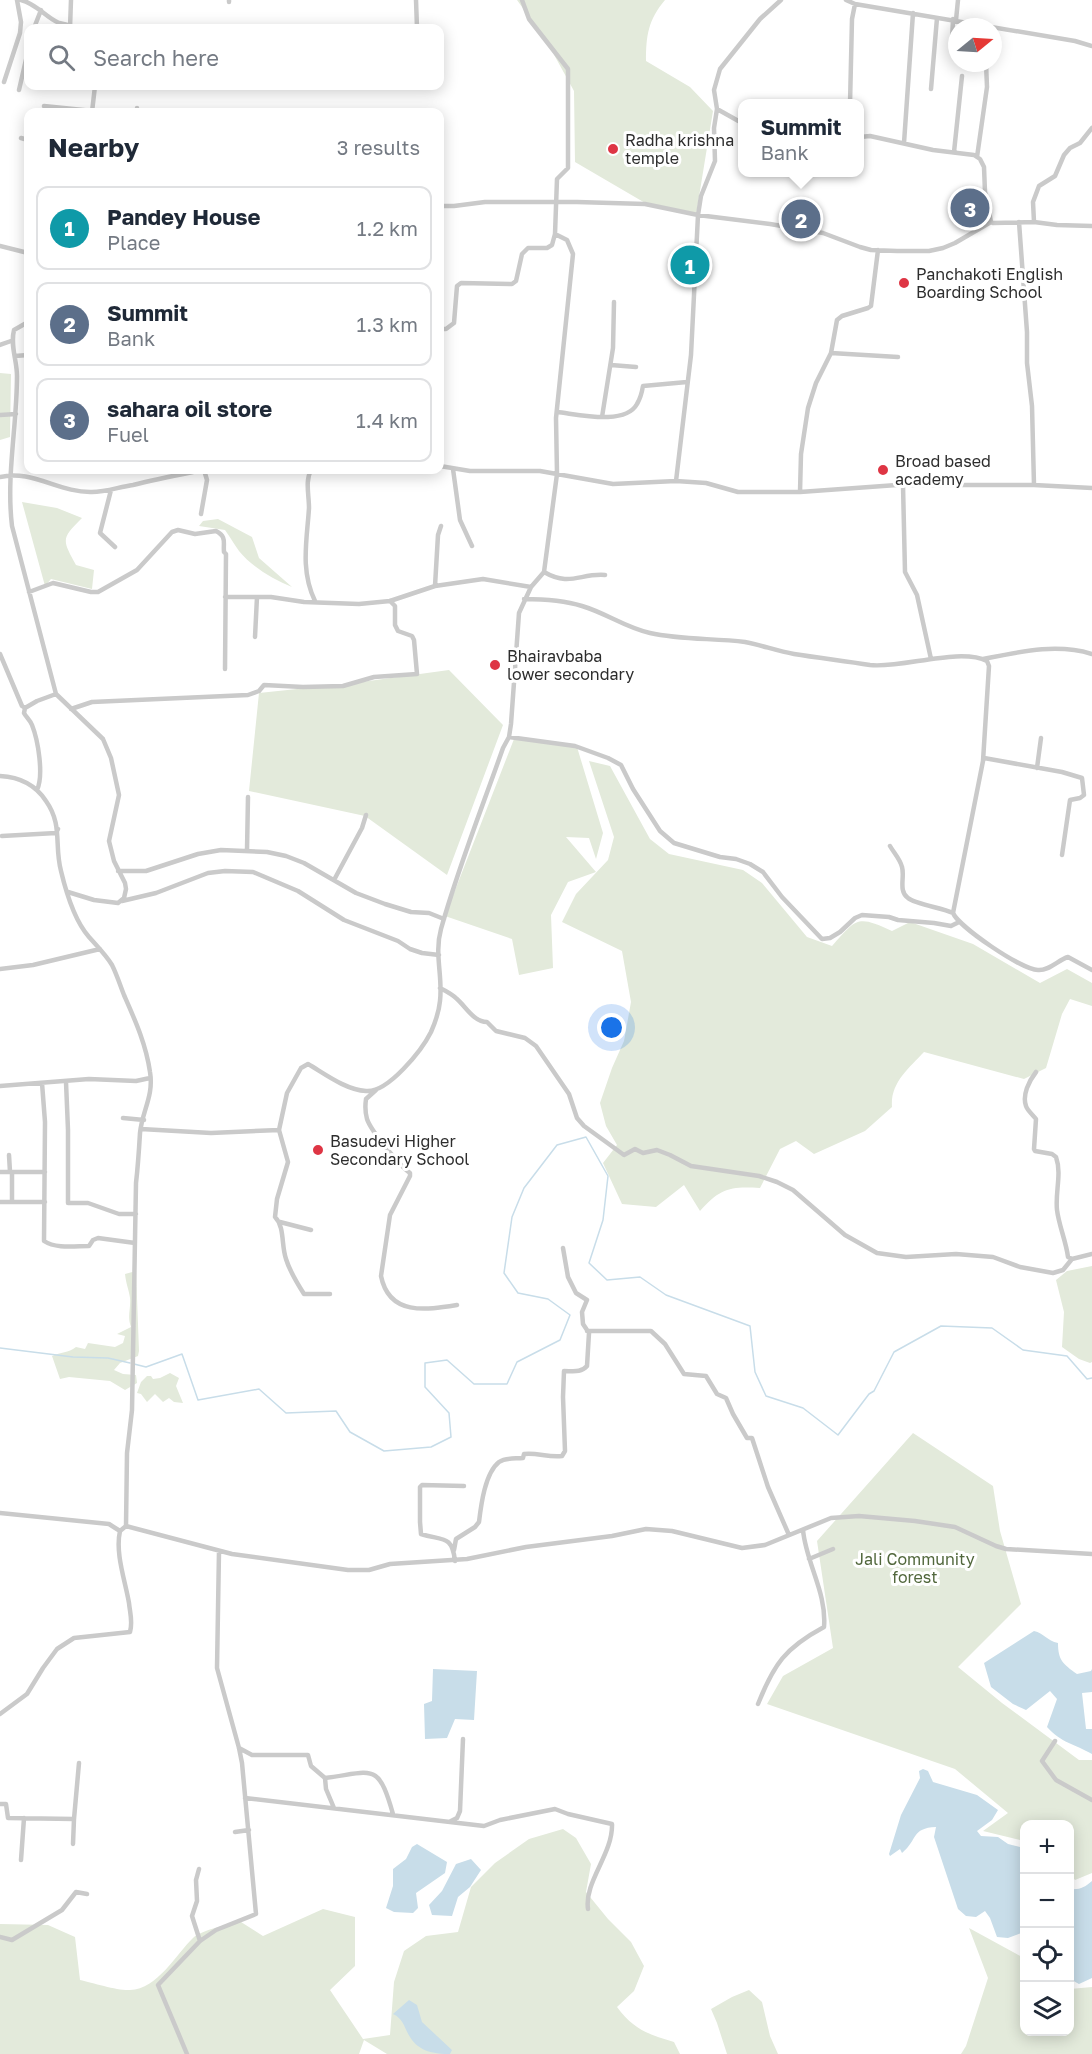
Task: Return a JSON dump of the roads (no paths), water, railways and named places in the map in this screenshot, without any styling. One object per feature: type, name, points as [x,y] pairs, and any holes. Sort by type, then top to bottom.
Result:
[{"type":"street","points":[[4,82],[20,33],[19,0],[41,10],[58,24]]},
{"type":"street","points":[[70,24],[71,0]]},
{"type":"street","points":[[416,0],[417,24]]},
{"type":"street","points":[[444,329],[454,323],[457,286],[461,283],[512,284],[516,281],[522,254],[528,248],[547,248],[552,245],[555,234],[557,179],[568,168],[568,69],[529,19],[522,0]]},
{"type":"street","points":[[676,481],[691,355],[698,215],[701,196],[715,161],[714,128],[717,110],[714,90],[720,69],[760,19],[781,0]]},
{"type":"street","points":[[846,0],[855,4],[948,19]]},
{"type":"street","points":[[954,18],[958,0]]},
{"type":"street","points":[[850,99],[852,19],[855,4]]},
{"type":"street","points":[[36,24],[41,10]]},
{"type":"street","points":[[904,143],[913,13]]},
{"type":"street","points":[[931,89],[937,18]]},
{"type":"street","points":[[1002,28],[1092,46]]},
{"type":"street","points":[[19,90],[24,68]]},
{"type":"street","points":[[977,157],[987,87],[986,72]]},
{"type":"street","points":[[954,152],[963,76]]},
{"type":"street","points":[[92,108],[95,90]]},
{"type":"street","points":[[44,106],[60,108]]},
{"type":"street","points":[[717,110],[738,121]]},
{"type":"street","points":[[1034,222],[1033,202],[1039,186],[1055,176],[1064,155],[1070,148],[1080,143],[1092,128]]},
{"type":"street","points":[[864,136],[954,152],[980,159],[984,167],[985,192],[991,222]]},
{"type":"street","points":[[444,206],[485,202],[645,204],[698,215],[823,233],[860,247],[878,250],[929,251],[955,243],[991,222],[1092,226]]},
{"type":"street","points":[[1019,222],[1027,363],[1032,406],[1034,485]]},
{"type":"street","points":[[457,1305],[420,1310],[410,1309],[397,1302],[383,1286],[381,1276],[387,1228],[394,1205],[410,1173],[397,1161],[370,1127],[365,1109],[366,1099],[396,1076],[420,1049],[431,1032],[440,1002],[437,944],[484,801],[509,737],[519,613],[531,587],[544,572],[557,474],[555,435],[573,254],[567,240],[555,234]]},
{"type":"street","points":[[0,246],[24,252]]},
{"type":"street","points":[[800,492],[801,454],[808,408],[820,372],[831,353],[837,320],[871,306],[878,250]]},
{"type":"street","points":[[602,417],[613,348],[614,302]]},
{"type":"street","points":[[0,345],[9,341],[14,330],[24,324]]},
{"type":"street","points":[[0,338],[9,341],[15,356],[17,372],[9,500],[12,526],[56,694],[103,739],[111,758],[119,795],[109,841],[114,861],[123,877],[126,889],[122,901]]},
{"type":"street","points":[[831,353],[898,357]]},
{"type":"street","points":[[15,356],[24,355]]},
{"type":"street","points":[[611,365],[636,367]]},
{"type":"street","points":[[557,412],[602,417],[628,413],[637,405],[643,386],[687,382]]},
{"type":"street","points":[[0,415],[16,414]]},
{"type":"street","points":[[444,467],[453,470],[534,471],[613,484],[676,481],[706,483],[734,491],[800,492],[903,485],[1034,485],[1092,488]]},
{"type":"street","points":[[453,470],[460,520],[472,546]]},
{"type":"street","points":[[0,477],[10,474],[91,492],[111,490],[184,474]]},
{"type":"street","points":[[201,514],[207,480],[205,474]]},
{"type":"street","points":[[309,474],[304,556],[307,581],[315,601]]},
{"type":"street","points":[[903,485],[905,572],[917,595],[932,658]]},
{"type":"street","points":[[111,490],[100,533],[115,547]]},
{"type":"street","points":[[435,586],[438,535],[441,526]]},
{"type":"street","points":[[29,592],[52,583],[91,592],[103,590],[137,570],[172,532],[178,530],[195,534],[216,531],[224,536],[226,554],[225,669]]},
{"type":"street","points":[[544,572],[553,577],[568,580],[605,575]]},
{"type":"street","points":[[225,597],[359,604],[390,601],[435,586],[483,579],[531,587]]},
{"type":"street","points":[[255,637],[257,597]]},
{"type":"street","points":[[524,599],[571,602],[635,629],[662,635],[744,642],[791,653],[872,665],[932,658],[983,659],[1034,649],[1076,649],[1092,654]]},
{"type":"street","points":[[71,709],[92,702],[248,695],[259,691],[264,685],[343,686],[374,677],[417,674],[414,640],[412,636],[398,631],[395,625],[395,606],[390,601]]},
{"type":"street","points":[[0,654],[25,708],[24,713],[32,726],[39,758],[41,783],[37,790]]},
{"type":"street","points":[[953,913],[984,758],[989,666],[983,659]]},
{"type":"street","points":[[25,708],[56,694]]},
{"type":"street","points":[[509,737],[575,746],[621,765],[633,789],[660,831],[674,843],[720,857],[736,859],[763,872],[782,897],[822,939],[830,938],[862,915],[951,927],[959,922]]},
{"type":"street","points":[[1037,768],[1041,738]]},
{"type":"street","points":[[984,758],[1081,777],[1084,795],[1070,800],[1062,855]]},
{"type":"street","points":[[0,776],[24,781],[37,790],[46,801],[58,829],[60,869],[72,906],[79,922],[111,963],[136,1021],[147,1057],[152,1084],[141,1129],[136,1183],[132,1410],[127,1453],[126,1526],[120,1531],[118,1553],[125,1579],[131,1619],[130,1632],[74,1638],[57,1649],[27,1694],[0,1714]]},
{"type":"street","points":[[247,850],[248,797]]},
{"type":"street","points":[[334,880],[362,828],[366,815]]},
{"type":"street","points":[[2,836],[56,833],[58,829]]},
{"type":"street","points":[[890,846],[902,867],[902,888],[906,898],[953,913],[959,922],[996,949],[1032,969],[1040,971],[1047,969],[1072,957],[1092,970]]},
{"type":"street","points":[[118,871],[146,872],[198,854],[221,850],[247,850],[286,856],[304,863],[356,893],[411,912],[429,913],[444,919]]},
{"type":"street","points":[[68,892],[107,902],[122,901],[156,893],[208,873],[253,872],[298,891],[344,920],[398,941],[410,949],[439,955]]},
{"type":"street","points":[[0,969],[33,965],[100,949]]},
{"type":"street","points":[[440,988],[456,998],[471,1014],[483,1023],[487,1022],[496,1031],[525,1038],[536,1046],[569,1094],[577,1118],[584,1126],[624,1155],[635,1149],[643,1154],[657,1150],[691,1166],[759,1176],[777,1182],[793,1190],[845,1235],[877,1253],[906,1257],[956,1254],[993,1257],[1020,1267],[1053,1273],[1063,1270],[1072,1259],[1092,1254]]},
{"type":"street","points":[[311,1230],[280,1222],[275,1217],[275,1208],[288,1162],[279,1130],[287,1093],[301,1068],[308,1064],[353,1088],[367,1091],[378,1089]]},
{"type":"street","points":[[1035,1072],[1028,1082],[1026,1094],[1026,1107],[1036,1119],[1033,1147],[1035,1151],[1056,1156],[1058,1161],[1057,1208],[1061,1234],[1068,1257],[1072,1259]]},
{"type":"street","points":[[0,1086],[89,1079],[136,1082],[150,1078]]},
{"type":"street","points":[[66,1082],[68,1203],[88,1203],[119,1214],[136,1214]]},
{"type":"street","points":[[42,1083],[45,1122],[44,1241],[51,1245],[89,1246],[93,1240],[98,1238],[135,1243]]},
{"type":"street","points":[[123,1118],[144,1120]]},
{"type":"street","points":[[141,1129],[211,1133],[279,1130]]},
{"type":"street","points":[[9,1155],[12,1202]]},
{"type":"street","points":[[0,1172],[45,1172]]},
{"type":"street","points":[[0,1202],[45,1202]]},
{"type":"street","points":[[280,1222],[285,1257],[304,1294],[330,1294]]},
{"type":"street","points":[[455,1561],[456,1539],[479,1522],[488,1476],[499,1462],[523,1458],[524,1454],[529,1453],[562,1456],[565,1451],[564,1371],[585,1369],[589,1339],[583,1324],[582,1312],[587,1300],[576,1293],[568,1277],[563,1248]]},
{"type":"street","points":[[587,1331],[651,1330],[665,1344],[684,1374],[706,1376],[717,1394],[726,1398],[747,1438],[752,1438],[768,1487],[789,1535]]},
{"type":"street","points":[[454,1550],[445,1539],[422,1534],[420,1487],[422,1485],[464,1486]]},
{"type":"street","points":[[0,1513],[109,1524],[120,1531]]},
{"type":"street","points":[[126,1526],[249,1557],[348,1570],[369,1570],[390,1564],[455,1561],[526,1547],[612,1536],[646,1529],[672,1531],[742,1548],[765,1545],[831,1518],[859,1516],[955,1527],[1006,1549],[1092,1554]]},
{"type":"street","points":[[758,1704],[773,1668],[802,1639],[824,1627],[823,1605],[802,1530]]},
{"type":"street","points":[[809,1559],[833,1549]]},
{"type":"street","points":[[187,2054],[158,1985],[200,1941],[216,1929],[256,1914],[239,1748],[217,1668],[219,1551]]},
{"type":"street","points":[[451,1821],[457,1818],[460,1811],[464,1739]]},
{"type":"street","points":[[1055,1741],[1042,1761],[1056,1780],[1092,1800]]},
{"type":"street","points":[[239,1748],[252,1755],[308,1755],[312,1766],[325,1778],[326,1789],[334,1808]]},
{"type":"street","points":[[73,1844],[79,1763]]},
{"type":"street","points":[[325,1778],[370,1772],[379,1777],[393,1814]]},
{"type":"street","points":[[245,1798],[484,1826],[500,1820],[555,1809],[612,1824],[608,1849],[586,1896],[588,1909]]},
{"type":"street","points":[[0,1804],[6,1804],[8,1818],[74,1819]]},
{"type":"street","points":[[21,1860],[24,1818]]},
{"type":"street","points":[[235,1832],[249,1830]]},
{"type":"street","points":[[199,1869],[196,1880],[197,1901],[192,1916],[200,1941]]},
{"type":"street","points":[[0,1937],[12,1940],[62,1910],[76,1892],[87,1894]]},
{"type":"water","points":[[1034,1631],[1058,1643],[1062,1661],[1077,1674],[1092,1669],[1092,1692],[1082,1693],[1086,1729],[1092,1729],[1092,1754],[1063,1740],[1047,1727],[1057,1699],[1050,1691],[1026,1710],[1013,1704],[991,1687],[984,1663]]},
{"type":"water","points":[[433,1669],[477,1671],[474,1720],[455,1719],[447,1738],[425,1739],[424,1704],[432,1701]]},
{"type":"water","points":[[923,1769],[928,1771],[933,1782],[977,1795],[998,1810],[992,1820],[977,1831],[981,1836],[998,1837],[1008,1844],[1020,1847],[1020,1934],[1008,1938],[997,1937],[985,1911],[976,1917],[966,1916],[958,1909],[934,1837],[936,1827],[918,1832],[902,1853],[900,1849],[890,1856],[901,1815],[920,1778],[919,1771]]},
{"type":"water","points":[[417,1844],[447,1862],[445,1873],[416,1893],[418,1908],[413,1913],[394,1912],[386,1908],[393,1886],[393,1869],[406,1859],[412,1847]]},
{"type":"water","points":[[471,1859],[481,1870],[470,1887],[458,1897],[452,1916],[432,1915],[429,1905],[442,1891],[456,1864]]},
{"type":"water","points":[[1092,1881],[1092,1978],[1079,1984],[1074,1981],[1074,1889]]},
{"type":"water","points":[[409,2000],[417,2005],[422,2022],[452,2050],[450,2054],[428,2051],[414,2042],[402,2021],[393,2014]]},
{"type":"waterway","points":[[134,1364],[146,1367],[182,1354],[198,1400],[259,1389],[286,1413],[336,1411],[350,1432],[384,1451],[431,1447],[451,1437],[449,1413],[425,1387],[425,1363],[447,1360],[474,1384],[507,1384],[517,1362],[560,1340],[570,1315],[548,1299],[518,1293],[504,1273],[512,1217],[524,1188],[557,1145],[586,1137],[608,1176],[603,1220],[589,1263],[607,1280],[640,1277],[666,1295],[750,1326],[755,1372],[766,1396],[803,1408],[838,1435],[869,1394],[874,1391],[894,1352],[941,1326],[992,1328],[1023,1350],[1067,1356],[1087,1379],[1092,1378]]},
{"type":"waterway","points":[[0,1348],[73,1357],[108,1358],[130,1363]]},
{"type":"place","name":"Radha krishna temple","points":[[613,149]]},
{"type":"place","name":"sahara oil store","points":[[970,208]]},
{"type":"place","name":"Summit","points":[[801,219]]},
{"type":"place","name":"Pandey House","points":[[690,265]]},
{"type":"place","name":"Panchakoti English Boarding School","points":[[904,283]]},
{"type":"place","name":"Broad based academy","points":[[883,470]]},
{"type":"place","name":"Bhairavbaba lower secondary","points":[[495,665]]},
{"type":"place","name":"Basudevi Higher Secondary School","points":[[318,1150]]},
{"type":"park label","name":"Jali Community forest","points":[[915,1568]]}]
